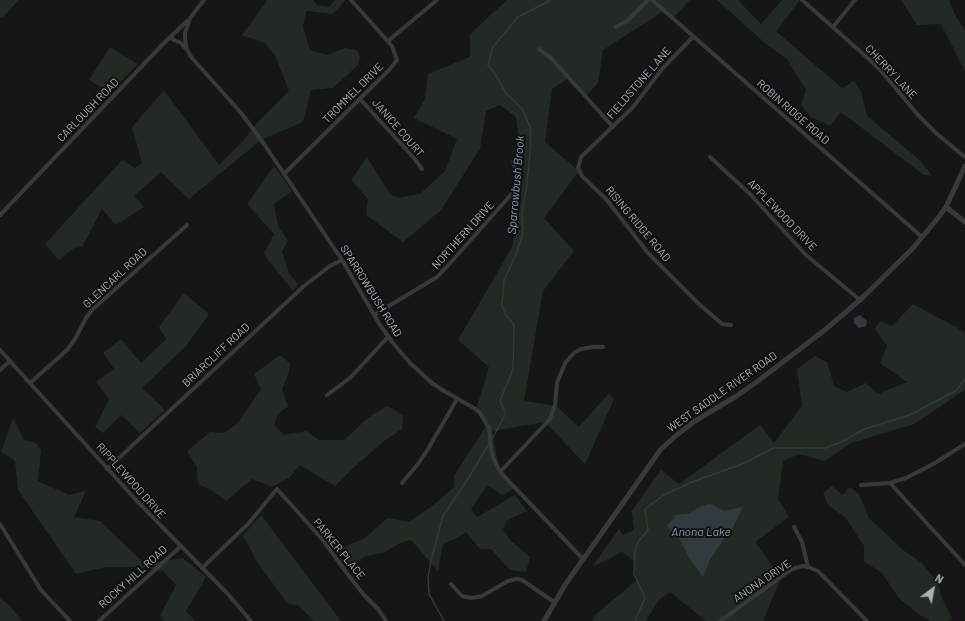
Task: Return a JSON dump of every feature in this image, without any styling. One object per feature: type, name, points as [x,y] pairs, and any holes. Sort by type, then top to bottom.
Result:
[{"type":"street","points":[[187,50],[185,33],[190,18],[204,0]]},
{"type":"street","name":"TROMMEL DRIVE","points":[[284,174],[390,70],[397,60],[395,51],[388,41],[351,0]]},
{"type":"street","points":[[388,41],[437,0]]},
{"type":"street","points":[[616,27],[627,21],[648,0]]},
{"type":"street","name":"ROBIN RIDGE ROAD","points":[[652,0],[922,237]]},
{"type":"street","name":"CHERRY LANE","points":[[802,0],[882,72],[913,110],[937,134],[965,157]]},
{"type":"street","points":[[833,27],[854,0]]},
{"type":"street","name":"CARLOUGH ROAD","points":[[0,215],[190,18]]},
{"type":"street","name":"FIELDSTONE LANE","points":[[581,157],[633,108],[670,60],[694,37]]},
{"type":"street","name":"SPARROWBUSH ROAD","points":[[170,38],[187,50],[199,67],[242,114],[264,144],[342,260],[388,336],[405,357],[421,373],[438,387],[480,413],[487,422],[493,457],[500,472],[583,559]]},
{"type":"street","points":[[539,49],[551,58],[613,127]]},
{"type":"street","name":"JANICE COURT","points":[[360,98],[414,158],[422,169]]},
{"type":"street","name":"RISING RIDGE ROAD","points":[[581,157],[578,168],[582,176],[606,199],[648,253],[699,304],[722,324],[731,325]]},
{"type":"street","name":"APPLEWOOD DRIVE","points":[[710,157],[750,194],[806,254],[860,300]]},
{"type":"street","name":"NORTHERN DRIVE","points":[[374,315],[437,277],[452,261],[518,186],[519,178],[513,162]]},
{"type":"street","name":"WEST SADDLE RIVER ROAD","points":[[544,621],[554,602],[583,559],[666,444],[695,421],[749,388],[826,329],[860,300],[922,237],[946,207],[965,166]]},
{"type":"street","points":[[946,207],[965,222]]},
{"type":"street","name":"GLENCARL ROAD","points":[[30,383],[67,350],[92,310],[179,233],[186,225]]},
{"type":"street","name":"BRIARCLIFF ROAD","points":[[107,469],[304,286],[330,266],[342,260]]},
{"type":"street","points":[[327,395],[358,371],[388,336]]},
{"type":"street","points":[[500,472],[550,419],[556,405],[557,383],[565,363],[575,352],[581,349],[603,347]]},
{"type":"street","name":"RIPPLEWOOD DRIVE","points":[[0,350],[107,469],[251,621]]},
{"type":"street","points":[[0,370],[10,361]]},
{"type":"street","points":[[402,483],[428,449],[457,399]]},
{"type":"street","points":[[861,485],[890,483],[906,478],[965,444]]},
{"type":"street","points":[[890,483],[965,565]]},
{"type":"street","name":"PARKER PLACE","points":[[202,568],[248,524],[277,489],[322,539],[364,596],[378,609],[386,621]]},
{"type":"street","points":[[0,524],[41,590],[70,621]]},
{"type":"street","points":[[794,527],[802,542],[808,567]]},
{"type":"street","name":"ROCKY HILL ROAD","points":[[99,621],[180,547]]},
{"type":"street","name":"ANONA DRIVE","points":[[720,621],[792,569],[803,566],[818,571],[823,575],[867,621]]},
{"type":"street","points":[[452,584],[462,596],[471,598],[482,596],[508,581],[517,579],[527,582],[554,602]]},
{"type":"shaded area","points":[[0,0],[19,0],[2,18],[0,16]]},
{"type":"shaded area","points":[[266,0],[313,0],[317,5],[329,7],[335,0],[344,0],[345,1],[333,14],[306,11],[303,27],[310,50],[327,55],[345,48],[357,50],[360,57],[358,65],[333,88],[311,90],[303,122],[261,140],[189,199],[161,172],[134,196],[144,207],[116,225],[102,209],[82,247],[74,248],[59,260],[45,244],[122,160],[135,168],[142,163],[132,127],[164,90],[219,165],[242,142],[258,122],[289,91],[275,55],[265,43],[242,35],[267,1]]},
{"type":"shaded area","points":[[507,0],[690,0],[673,18],[665,10],[603,50],[598,83],[586,96],[570,77],[552,89],[545,142],[579,171],[544,218],[574,251],[543,291],[524,401],[556,406],[579,427],[609,393],[614,399],[585,464],[545,422],[492,431],[500,474],[515,488],[502,495],[487,485],[471,509],[477,517],[515,495],[527,511],[506,521],[503,529],[510,540],[530,557],[526,572],[510,570],[491,549],[480,549],[466,532],[443,544],[438,571],[411,540],[402,542],[383,553],[366,556],[349,565],[342,548],[365,538],[387,518],[409,522],[436,503],[454,487],[454,476],[488,423],[476,409],[489,367],[458,340],[512,247],[521,199],[515,192],[524,178],[516,117],[500,105],[486,111],[480,149],[441,210],[403,242],[366,215],[368,199],[351,180],[367,157],[390,194],[399,198],[420,194],[445,171],[457,139],[414,118],[425,99],[428,74],[470,57],[470,34]]},
{"type":"shaded area","points":[[717,0],[738,0],[761,24],[782,0],[800,0],[776,31],[842,88],[854,81],[861,92],[867,116],[921,161],[932,176],[924,175],[841,112],[830,126],[811,117],[801,105],[806,90],[787,59],[766,44]]},
{"type":"shaded area","points":[[901,0],[949,0],[954,13],[965,31],[965,71],[941,24],[917,25]]},
{"type":"shaded area","points":[[110,47],[138,64],[110,92],[89,80]]},
{"type":"shaded area","points":[[274,166],[292,191],[274,204],[278,226],[288,241],[282,252],[289,273],[298,284],[293,291],[264,253],[274,234],[247,204]]},
{"type":"shaded area","points":[[184,293],[209,314],[186,346],[142,388],[165,410],[140,433],[121,415],[103,433],[95,427],[109,399],[96,382],[114,369],[103,353],[121,339],[141,363],[166,339],[159,327]]},
{"type":"shaded area","points":[[913,304],[965,332],[965,390],[914,424],[851,443],[825,461],[799,454],[783,461],[778,499],[789,517],[755,542],[781,578],[763,621],[706,621],[670,592],[659,600],[646,621],[592,621],[596,614],[637,580],[633,560],[622,552],[592,567],[619,529],[623,535],[634,530],[631,512],[661,470],[679,484],[760,425],[774,443],[802,406],[797,369],[815,356],[827,362],[834,386],[847,392],[866,383],[878,394],[907,382],[880,363],[887,346],[875,329],[880,321],[892,326]]},
{"type":"shaded area","points":[[280,355],[290,363],[289,372],[282,389],[288,406],[278,414],[274,425],[284,435],[306,431],[319,440],[344,440],[369,417],[387,406],[403,415],[402,429],[384,441],[335,486],[300,465],[289,478],[272,487],[252,479],[226,501],[213,491],[198,484],[197,467],[187,451],[210,432],[224,433],[238,423],[261,389],[254,374]]},
{"type":"shaded area","points":[[13,418],[24,440],[36,443],[41,450],[38,481],[69,495],[86,491],[74,517],[100,521],[145,564],[183,558],[206,577],[186,611],[195,621],[164,621],[160,616],[176,585],[163,571],[134,567],[106,567],[76,574],[18,490],[15,461],[1,452]]},
{"type":"shaded area","points":[[832,486],[842,495],[850,487],[859,494],[869,518],[903,550],[922,563],[938,583],[942,598],[952,619],[947,621],[931,621],[918,614],[899,598],[881,572],[864,562],[864,546],[846,518],[828,505],[823,493]]},
{"type":"shaded area","points":[[261,515],[341,621],[314,621],[298,605],[288,604],[257,562],[243,535]]},
{"type":"shaded area","points":[[0,598],[10,606],[22,621],[0,621]]},
{"type":"water","points":[[860,315],[867,321],[866,326],[859,328],[854,323],[854,318]]},
{"type":"water","name":"Anona Lake","points":[[710,504],[724,511],[743,507],[731,531],[725,537],[710,560],[703,577],[690,559],[680,540],[667,526],[676,515],[687,514],[702,506]]},
{"type":"waterway","name":"Sparrowbush Brook","points":[[492,439],[506,413],[500,401],[513,369],[514,325],[505,314],[502,305],[504,280],[515,257],[523,233],[522,213],[531,145],[530,127],[523,110],[506,93],[488,65],[493,47],[518,17],[551,0]]},
{"type":"waterway","points":[[635,621],[645,598],[634,574],[635,551],[638,542],[648,530],[645,509],[664,495],[692,482],[745,463],[773,448],[825,448],[841,442],[865,429],[912,414],[957,390],[965,379]]},
{"type":"waterway","name":"Sparrowbush Brook","points":[[444,621],[429,594],[428,577],[432,557],[443,516],[489,444]]}]
